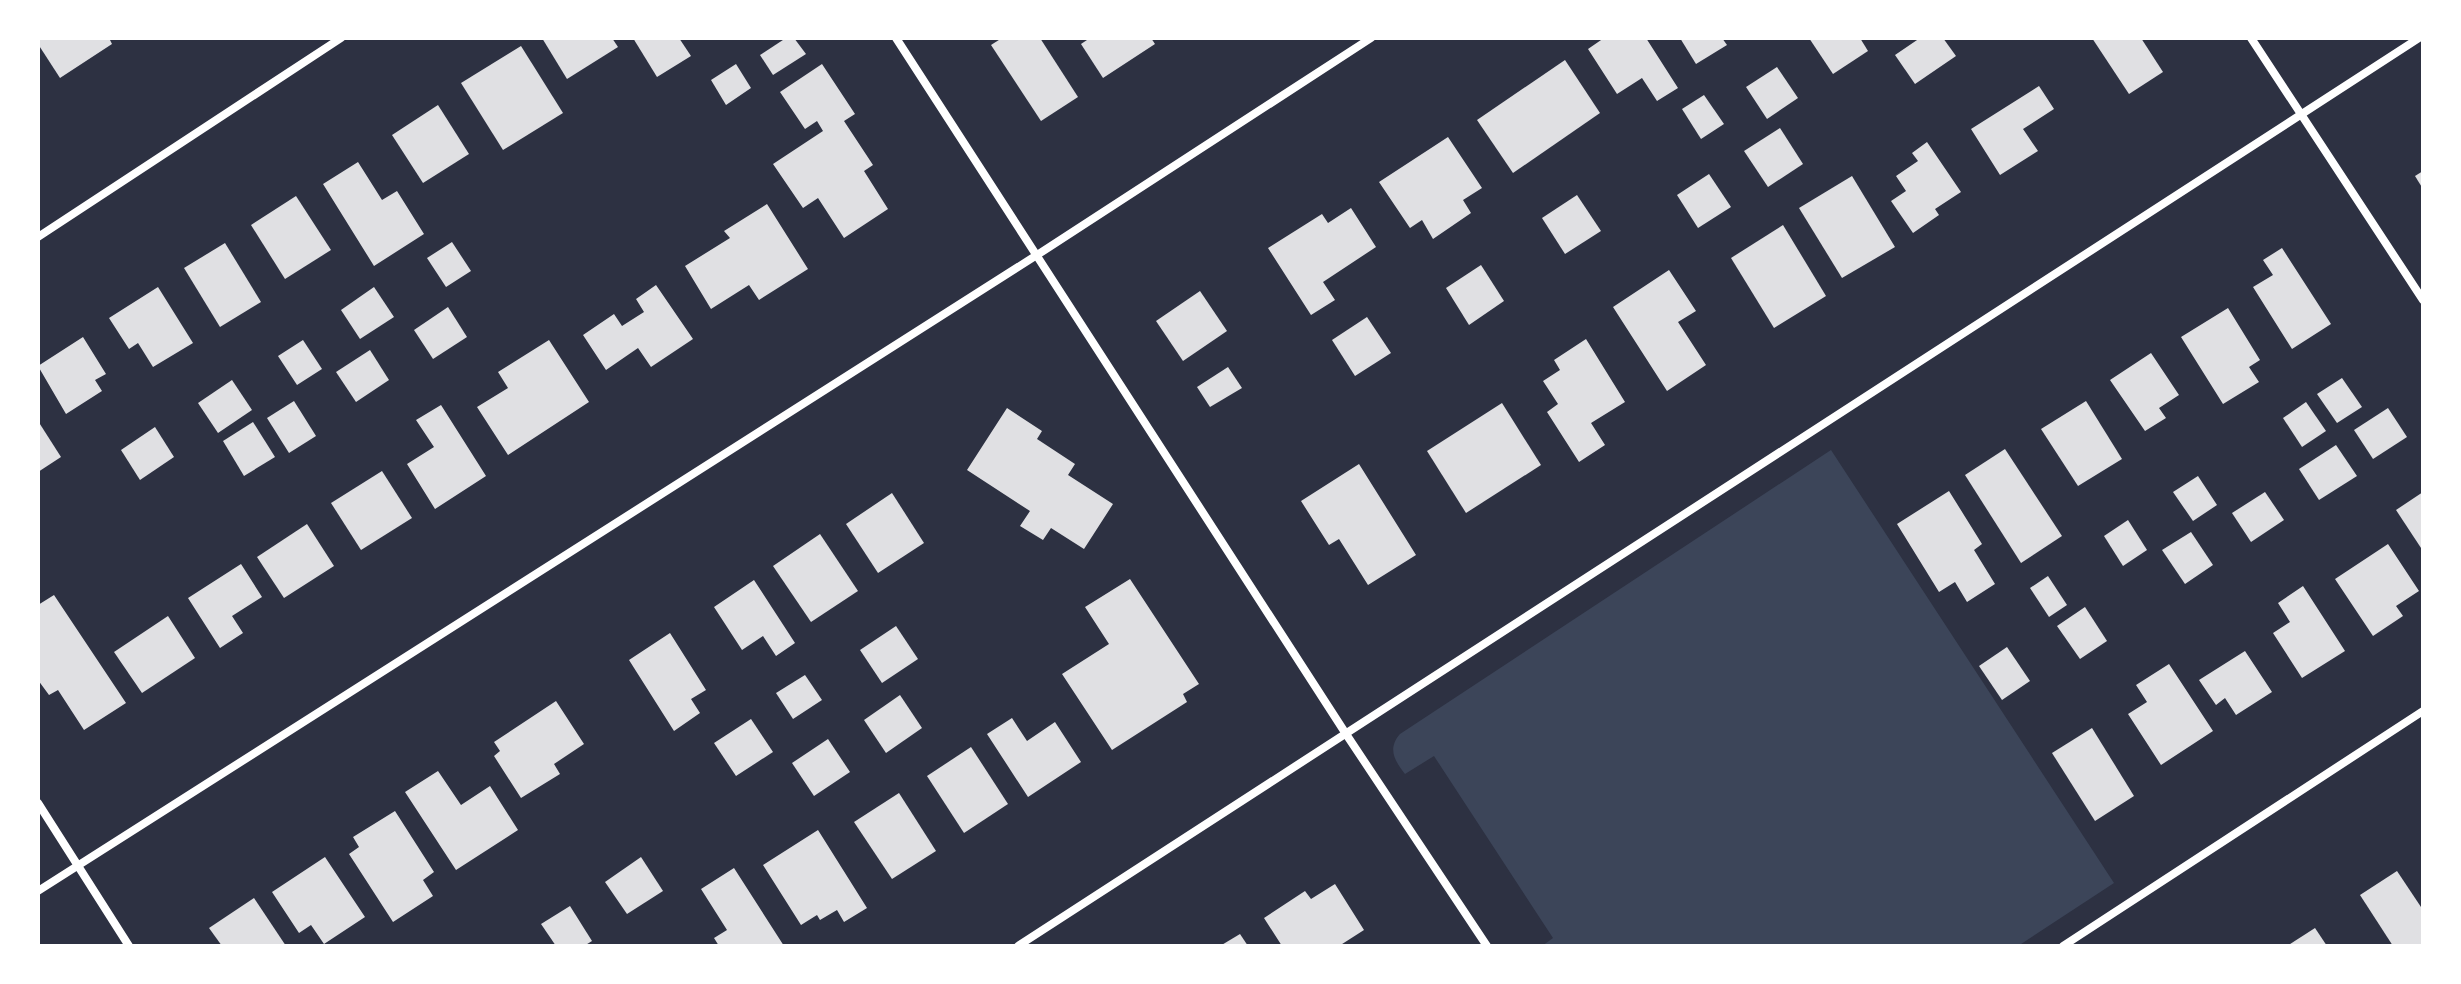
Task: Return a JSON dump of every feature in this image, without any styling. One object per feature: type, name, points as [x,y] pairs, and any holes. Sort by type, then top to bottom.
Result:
[{"type":"street","points":[[38,237],[341,38]]},
{"type":"street","points":[[896,38],[1346,734],[1487,946]]},
{"type":"street","points":[[38,891],[1037,255],[1371,38]]},
{"type":"street","points":[[2251,38],[2423,300]]},
{"type":"street","points":[[1018,946],[2419,38]]},
{"type":"street","points":[[2063,946],[2423,711]]},
{"type":"street","points":[[38,803],[129,946]]},
{"type":"shaded area","points":[[1831,450],[2114,883],[2018,946],[1542,946],[1553,938],[1434,756],[1405,774],[1394,755],[1396,739]]},
{"type":"building","points":[[38,38],[109,38],[112,44],[60,78],[38,44]]},
{"type":"building","points":[[542,38],[612,38],[618,47],[567,79]]},
{"type":"building","points":[[633,38],[679,38],[691,56],[657,77]]},
{"type":"building","points":[[786,38],[794,38],[806,54],[773,75],[760,55]]},
{"type":"building","points":[[1002,38],[1040,38],[1078,97],[1041,121],[991,45]]},
{"type":"building","points":[[1090,38],[1151,38],[1155,44],[1103,78],[1081,44]]},
{"type":"building","points":[[1604,38],[1646,38],[1678,88],[1657,101],[1642,78],[1617,94],[1588,49]]},
{"type":"building","points":[[1680,38],[1722,38],[1727,45],[1696,64]]},
{"type":"building","points":[[1809,38],[1860,38],[1868,51],[1833,74]]},
{"type":"building","points":[[1920,38],[1943,38],[1956,56],[1915,84],[1895,55]]},
{"type":"building","points":[[2092,38],[2141,38],[2163,72],[2129,94]]},
{"type":"building","points":[[521,46],[563,113],[503,150],[461,83]]},
{"type":"building","points":[[1565,60],[1600,113],[1513,173],[1477,120]]},
{"type":"building","points":[[736,64],[751,88],[726,105],[711,80]]},
{"type":"building","points":[[822,64],[855,114],[844,121],[873,165],[864,171],[888,209],[844,238],[818,198],[803,208],[773,164],[823,131],[817,121],[805,129],[780,92]]},
{"type":"building","points":[[1777,67],[1798,98],[1767,119],[1746,87]]},
{"type":"building","points":[[2039,86],[2054,109],[2023,129],[2038,151],[2000,175],[1971,129]]},
{"type":"building","points":[[1704,95],[1724,124],[1701,139],[1682,109]]},
{"type":"building","points":[[438,105],[469,154],[423,183],[392,135]]},
{"type":"building","points":[[1780,128],[1803,164],[1768,187],[1744,151]]},
{"type":"building","points":[[1448,137],[1482,188],[1463,200],[1471,213],[1433,239],[1422,220],[1410,228],[1379,182]]},
{"type":"building","points":[[1927,142],[1961,192],[1935,209],[1939,215],[1913,233],[1891,201],[1906,191],[1896,176],[1918,161],[1912,153]]},
{"type":"building","points":[[358,162],[382,200],[397,191],[424,234],[374,266],[323,184]]},
{"type":"building","points":[[2423,171],[2423,189],[2415,176]]},
{"type":"building","points":[[1709,174],[1731,207],[1698,228],[1677,195]]},
{"type":"building","points":[[1852,176],[1895,247],[1842,278],[1799,208]]},
{"type":"building","points":[[1577,195],[1601,231],[1565,254],[1542,218]]},
{"type":"building","points":[[296,196],[331,250],[285,279],[251,225]]},
{"type":"building","points":[[767,204],[808,269],[759,300],[749,285],[711,309],[685,266],[730,238],[724,231]]},
{"type":"building","points":[[1351,208],[1376,247],[1323,282],[1335,300],[1311,315],[1268,248],[1322,214],[1328,223]]},
{"type":"building","points":[[1783,225],[1826,296],[1774,328],[1731,258]]},
{"type":"building","points":[[452,242],[471,271],[446,287],[427,258]]},
{"type":"building","points":[[225,243],[261,302],[220,327],[184,268]]},
{"type":"building","points":[[2282,248],[2331,324],[2292,349],[2253,287],[2273,275],[2263,260]]},
{"type":"building","points":[[1481,265],[1504,301],[1469,325],[1446,288]]},
{"type":"building","points":[[1669,270],[1696,311],[1678,322],[1706,365],[1667,391],[1613,307]]},
{"type":"building","points":[[656,285],[693,339],[651,367],[638,348],[606,370],[583,335],[614,314],[622,326],[644,312],[636,299]]},
{"type":"building","points":[[158,287],[193,343],[153,367],[138,343],[129,349],[109,318]]},
{"type":"building","points":[[374,287],[394,317],[360,339],[341,310]]},
{"type":"building","points":[[1200,291],[1227,331],[1183,361],[1156,321]]},
{"type":"building","points":[[448,307],[467,337],[433,359],[414,330]]},
{"type":"building","points":[[2228,308],[2260,360],[2249,367],[2259,382],[2223,404],[2181,337]]},
{"type":"building","points":[[1367,317],[1391,353],[1355,376],[1332,340]]},
{"type":"building","points":[[83,337],[106,374],[95,380],[102,391],[66,414],[38,366]]},
{"type":"building","points":[[1586,339],[1625,402],[1591,423],[1605,445],[1579,462],[1547,412],[1558,404],[1543,381],[1560,370],[1554,360]]},
{"type":"building","points":[[303,340],[322,369],[297,385],[278,356]]},
{"type":"building","points":[[549,340],[589,402],[508,455],[477,407],[508,388],[498,372]]},
{"type":"building","points":[[370,350],[389,380],[356,402],[336,372]]},
{"type":"building","points":[[2151,353],[2179,395],[2159,408],[2166,418],[2145,431],[2110,380]]},
{"type":"building","points":[[1228,367],[1242,388],[1210,407],[1197,387]]},
{"type":"building","points":[[2342,378],[2362,407],[2337,423],[2317,394]]},
{"type":"building","points":[[232,380],[252,410],[218,433],[198,403]]},
{"type":"building","points":[[294,401],[316,436],[289,453],[267,418]]},
{"type":"building","points":[[2086,401],[2122,459],[2078,486],[2041,429]]},
{"type":"building","points":[[2306,402],[2326,431],[2302,447],[2283,418]]},
{"type":"building","points":[[1502,403],[1541,465],[1466,513],[1427,451]]},
{"type":"building","points":[[441,405],[486,476],[435,509],[407,464],[434,447],[416,420]]},
{"type":"building","points":[[1007,408],[1042,431],[1037,439],[1075,464],[1068,475],[1113,504],[1084,549],[1051,528],[1043,540],[1020,526],[1030,511],[967,470]]},
{"type":"building","points":[[2388,408],[2407,437],[2373,459],[2354,430]]},
{"type":"building","points":[[38,421],[61,457],[38,472]]},
{"type":"building","points":[[253,422],[275,457],[244,476],[223,441]]},
{"type":"building","points":[[155,427],[174,457],[140,480],[121,450]]},
{"type":"building","points":[[2336,445],[2357,476],[2319,500],[2299,469]]},
{"type":"building","points":[[2005,449],[2062,536],[2021,563],[1965,475]]},
{"type":"building","points":[[1359,464],[1416,555],[1368,585],[1339,539],[1329,545],[1301,501]]},
{"type":"building","points":[[382,471],[412,518],[361,550],[331,503]]},
{"type":"building","points":[[2198,476],[2217,505],[2193,521],[2173,492]]},
{"type":"building","points":[[1949,491],[1982,544],[1974,550],[1995,584],[1967,602],[1955,582],[1939,592],[1897,524]]},
{"type":"building","points":[[2265,492],[2284,520],[2251,542],[2232,513]]},
{"type":"building","points":[[2423,492],[2423,551],[2396,510]]},
{"type":"building","points":[[892,493],[924,543],[878,573],[846,524]]},
{"type":"building","points":[[2128,520],[2147,550],[2123,566],[2104,536]]},
{"type":"building","points":[[307,524],[334,566],[284,598],[257,557]]},
{"type":"building","points":[[2191,532],[2213,565],[2185,584],[2162,550]]},
{"type":"building","points":[[820,534],[858,591],[811,622],[773,566]]},
{"type":"building","points":[[2388,544],[2419,591],[2396,606],[2403,616],[2373,636],[2335,579]]},
{"type":"building","points":[[241,564],[262,597],[232,616],[243,633],[220,648],[188,598]]},
{"type":"building","points":[[2048,576],[2067,605],[2049,617],[2030,588]]},
{"type":"building","points":[[1130,579],[1199,684],[1183,694],[1187,702],[1112,750],[1062,674],[1109,644],[1085,607]]},
{"type":"building","points":[[754,580],[795,643],[776,656],[763,636],[742,650],[714,607]]},
{"type":"building","points":[[2303,586],[2345,651],[2302,678],[2273,633],[2290,622],[2278,603]]},
{"type":"building","points":[[54,595],[126,703],[84,730],[58,690],[49,695],[38,680],[38,605]]},
{"type":"building","points":[[2085,607],[2107,641],[2080,659],[2057,626]]},
{"type":"building","points":[[168,616],[195,658],[142,693],[114,652]]},
{"type":"building","points":[[896,626],[918,659],[882,683],[860,650]]},
{"type":"building","points":[[670,633],[706,690],[691,699],[700,713],[674,731],[629,660]]},
{"type":"building","points":[[2007,647],[2030,681],[2002,700],[1979,666]]},
{"type":"building","points":[[2245,651],[2272,692],[2236,715],[2225,698],[2216,705],[2199,680]]},
{"type":"building","points":[[2169,664],[2213,731],[2161,765],[2128,714],[2147,702],[2136,685]]},
{"type":"building","points":[[805,675],[822,700],[793,719],[776,693]]},
{"type":"building","points":[[900,695],[922,728],[886,753],[864,720]]},
{"type":"building","points":[[556,701],[584,744],[554,764],[560,774],[521,798],[494,756],[500,751],[494,742]]},
{"type":"building","points":[[1012,718],[1027,741],[1055,722],[1081,762],[1028,797],[987,734]]},
{"type":"building","points":[[751,719],[773,752],[736,776],[714,743]]},
{"type":"building","points":[[2092,728],[2134,796],[2095,821],[2052,753]]},
{"type":"building","points":[[828,739],[850,772],[814,796],[792,763]]},
{"type":"building","points":[[971,747],[1008,804],[964,833],[927,776]]},
{"type":"building","points":[[438,771],[461,805],[490,786],[518,830],[456,870],[405,792]]},
{"type":"building","points":[[899,793],[936,851],[892,879],[854,822]]},
{"type":"building","points":[[395,811],[434,872],[423,880],[433,896],[393,922],[349,854],[359,847],[353,837]]},
{"type":"building","points":[[818,830],[867,908],[844,922],[837,910],[820,920],[817,915],[801,925],[763,865]]},
{"type":"building","points":[[325,857],[365,917],[324,944],[311,925],[299,933],[272,892]]},
{"type":"building","points":[[641,857],[663,891],[627,914],[605,882]]},
{"type":"building","points":[[734,868],[784,946],[719,946],[714,938],[727,930],[701,889]]},
{"type":"building","points":[[2397,871],[2423,910],[2423,946],[2393,946],[2360,895]]},
{"type":"building","points":[[1335,884],[1364,930],[1339,946],[1282,946],[1264,918],[1305,891],[1311,899]]},
{"type":"building","points":[[254,898],[286,946],[222,946],[209,928]]},
{"type":"building","points":[[570,906],[592,941],[584,946],[556,946],[541,924]]},
{"type":"building","points":[[2315,928],[2327,946],[2287,946]]},
{"type":"building","points":[[1240,934],[1248,946],[1220,946]]}]
